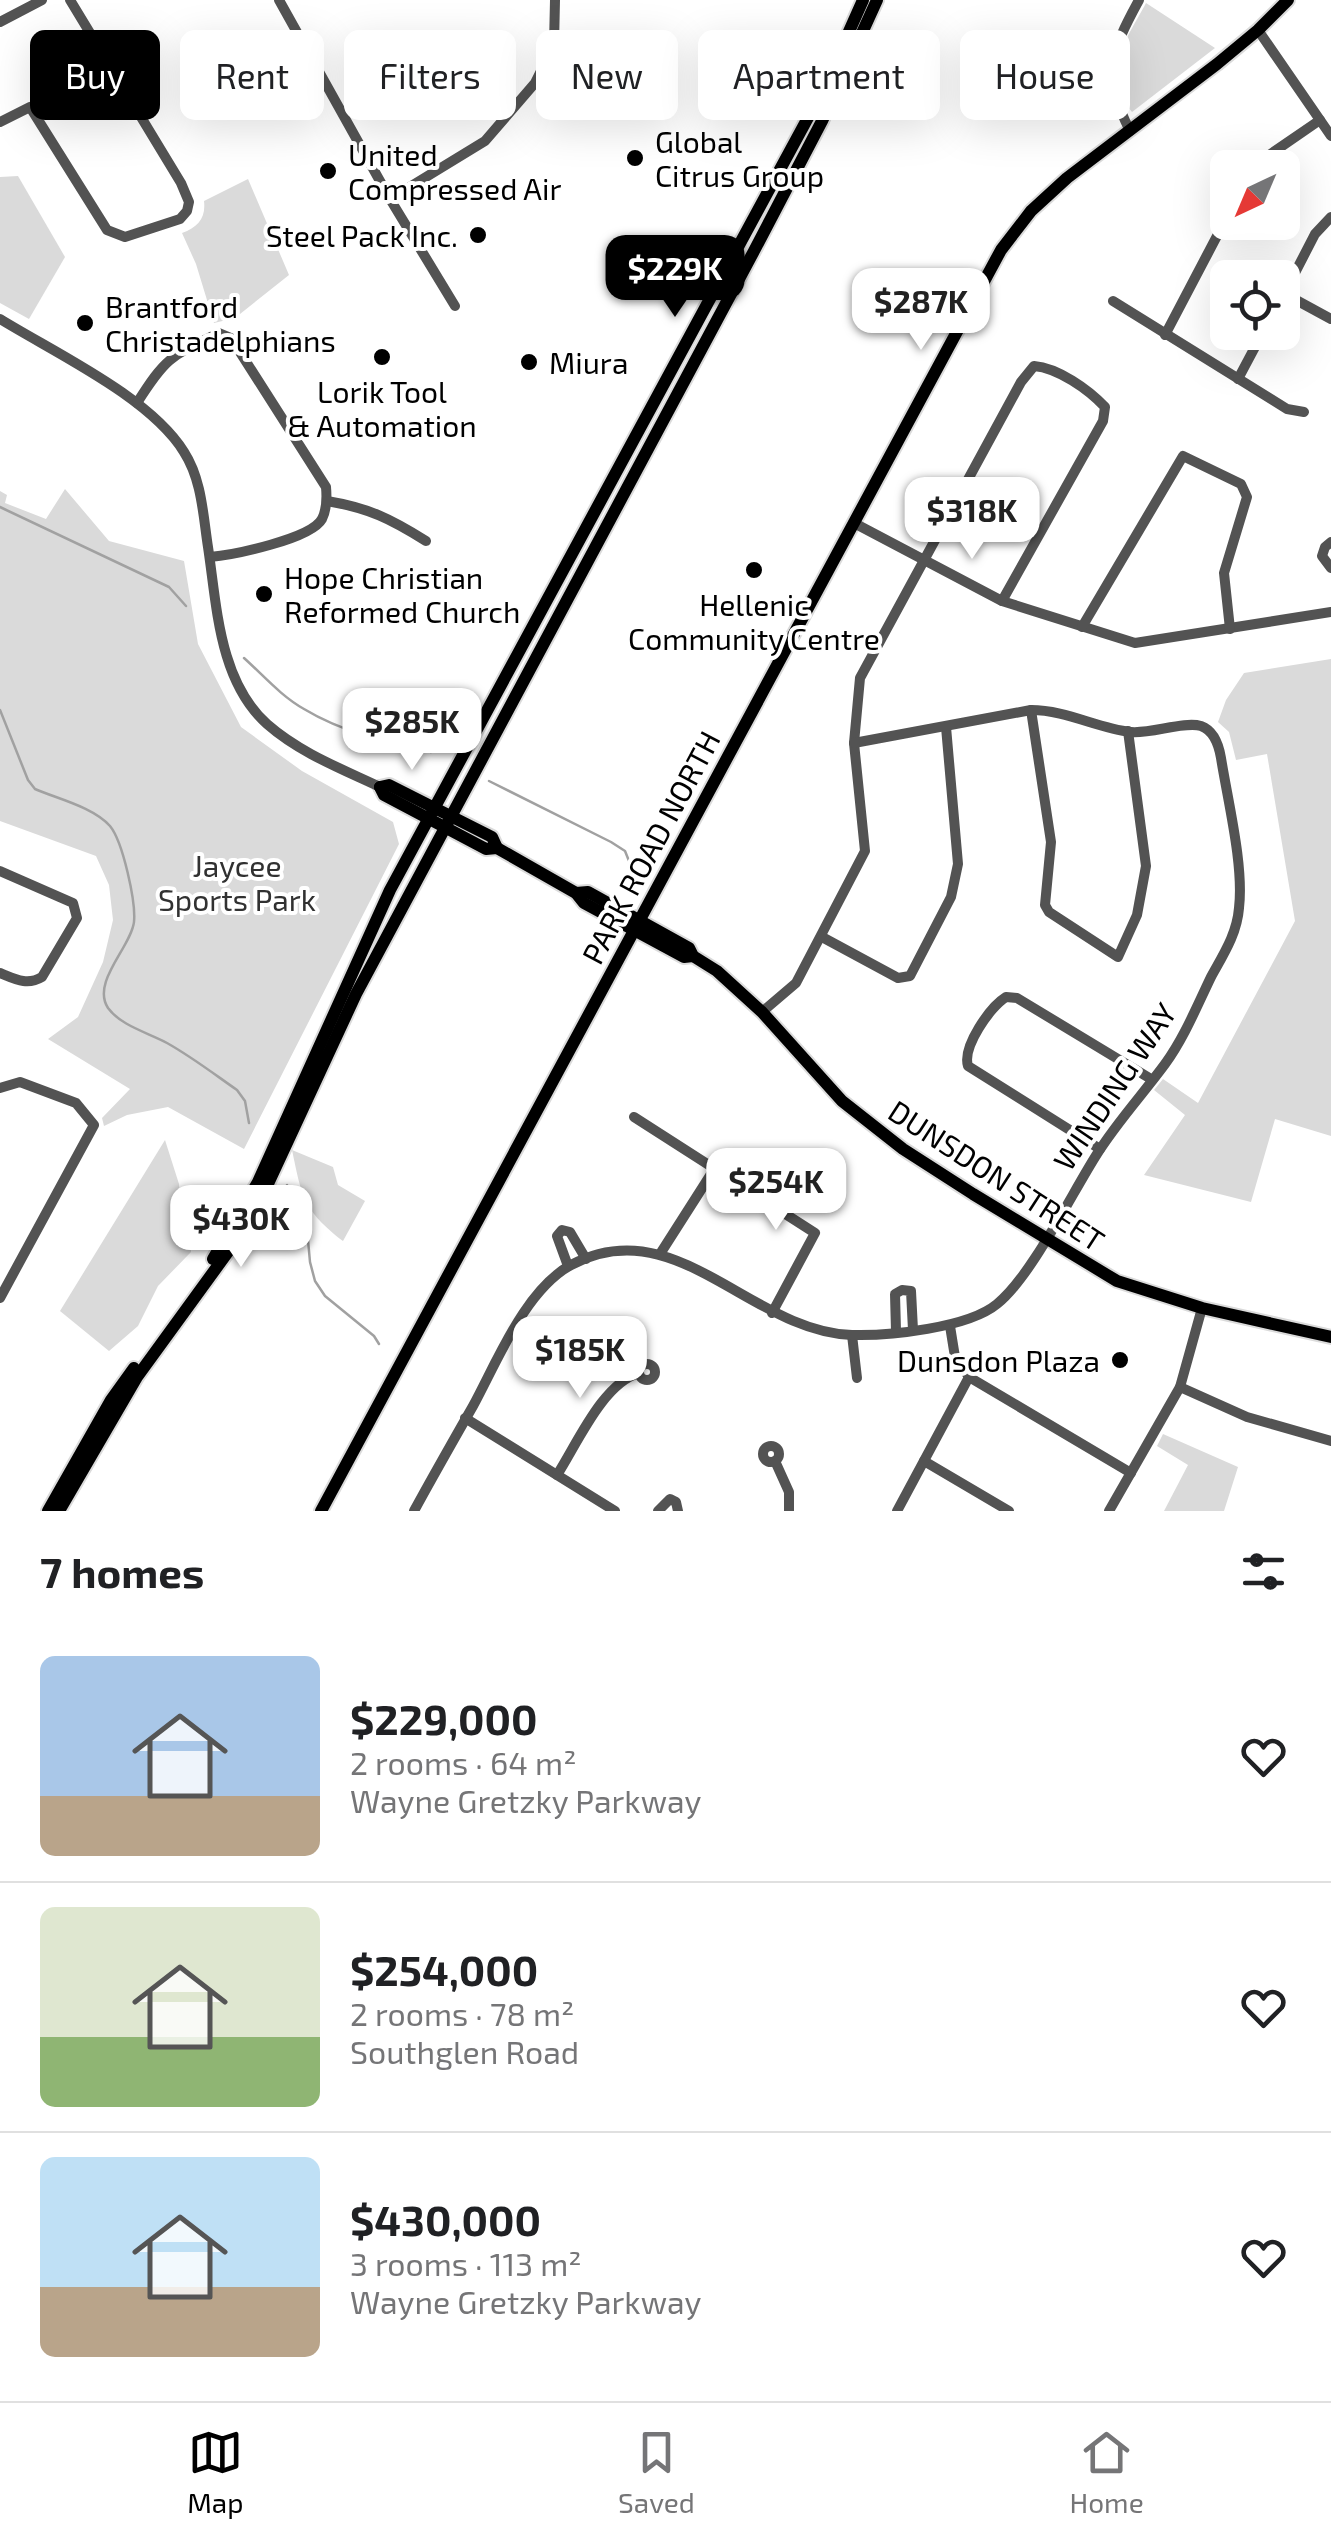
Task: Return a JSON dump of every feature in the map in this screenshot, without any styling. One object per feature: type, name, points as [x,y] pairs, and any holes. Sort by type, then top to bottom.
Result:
[{"type":"main road","points":[[48,1511],[111,1400],[216,1255],[258,1182],[390,890],[823,90],[863,0]]},
{"type":"main road","points":[[59,1511],[137,1377],[233,1244],[267,1186],[356,994],[754,251],[822,121],[877,0]]},
{"type":"main road","name":"PARK ROAD NORTH","points":[[320,1511],[1001,250],[1031,211],[1075,171],[1258,30],[1288,0]]},
{"type":"main road","name":"DUNSDON STREET","points":[[380,787],[384,795],[447,821],[486,848],[497,848],[576,893],[584,903],[637,924],[684,957],[694,956],[718,971],[762,1012],[842,1101],[902,1149],[1117,1281],[1202,1308],[1331,1337]]},
{"type":"street","points":[[0,22],[42,0]]},
{"type":"street","points":[[0,122],[30,107],[107,230],[124,237],[180,220],[188,211],[189,202],[181,182],[70,0]]},
{"type":"street","points":[[278,0],[455,306]]},
{"type":"street","points":[[390,199],[486,142],[535,83],[554,46],[555,0]]},
{"type":"street","points":[[1130,130],[1116,103],[1110,68],[1139,0]]},
{"type":"street","points":[[1258,30],[1331,136]]},
{"type":"street","points":[[1276,150],[1320,120]]},
{"type":"street","points":[[1300,264],[1315,234],[1331,217]]},
{"type":"street","points":[[1165,335],[1215,240]]},
{"type":"street","points":[[1113,301],[1287,409],[1304,412]]},
{"type":"street","points":[[1300,304],[1331,319]]},
{"type":"street","name":"DUNSDON STREET","points":[[0,319],[137,403],[166,427],[185,454],[198,484],[222,639],[248,704],[287,740],[380,787]]},
{"type":"street","points":[[137,403],[160,367],[174,354],[219,333],[231,338],[326,487],[327,501],[321,521],[305,533],[210,557]]},
{"type":"street","points":[[1238,379],[1253,350]]},
{"type":"street","points":[[762,1012],[796,983],[865,851],[854,743],[860,678],[1021,382],[1034,366],[1045,367],[1094,395],[1105,406],[1103,421],[1002,601]]},
{"type":"street","points":[[1082,627],[1184,456],[1241,484],[1247,496],[1224,573],[1230,629]]},
{"type":"street","points":[[327,501],[385,516],[426,541]]},
{"type":"street","points":[[854,523],[1002,601],[1135,643],[1331,612]]},
{"type":"street","points":[[1331,542],[1322,556],[1331,568]]},
{"type":"street","points":[[1031,710],[1051,842],[1045,905],[1049,912],[1118,957],[1138,914],[1146,866],[1128,732]]},
{"type":"street","name":"WINDING WAY","points":[[660,1254],[694,1266],[772,1313],[809,1328],[852,1335],[950,1326],[973,1318],[997,1304],[1017,1282],[1100,1149],[1172,1052],[1230,942],[1240,908],[1240,885],[1221,758],[1213,736],[1198,726],[1128,732],[1051,710],[1031,710],[854,743]]},
{"type":"street","points":[[822,938],[898,978],[910,976],[951,897],[958,864],[946,727]]},
{"type":"street","points":[[0,870],[73,904],[77,910],[77,918],[42,976],[34,982],[22,982],[0,973]]},
{"type":"street","points":[[1100,1149],[968,1066],[967,1051],[997,1003],[1006,996],[1018,998],[1151,1080]]},
{"type":"street","points":[[0,1088],[20,1082],[76,1103],[94,1125],[0,1298]]},
{"type":"street","points":[[634,1117],[815,1233],[772,1313]]},
{"type":"street","points":[[417,1511],[519,1319],[542,1290],[568,1266],[586,1259],[622,1252],[660,1254],[713,1170]]},
{"type":"street","points":[[568,1266],[557,1236],[562,1230],[570,1232],[586,1259]]},
{"type":"street","points":[[896,1330],[895,1294],[902,1290],[911,1291],[913,1330]]},
{"type":"street","points":[[1109,1511],[1180,1388],[1202,1308]]},
{"type":"street","points":[[950,1326],[955,1357],[968,1377],[1131,1473]]},
{"type":"street","points":[[852,1335],[856,1378]]},
{"type":"street","points":[[557,1476],[609,1392],[626,1378],[640,1374]]},
{"type":"street","points":[[897,1511],[968,1377]]},
{"type":"street","points":[[1180,1388],[1247,1417],[1331,1441]]},
{"type":"street","points":[[466,1418],[615,1511]]},
{"type":"street","points":[[775,1461],[786,1482],[789,1511]]},
{"type":"street","points":[[924,1461],[1010,1511]]},
{"type":"street","points":[[658,1511],[670,1499],[676,1502],[678,1511]]},
{"type":"green space","points":[[1146,3],[1215,48],[1132,112],[1130,33]]},
{"type":"green space","points":[[18,176],[65,257],[29,319],[0,303],[0,177]]},
{"type":"green space","points":[[248,179],[289,275],[235,318],[214,323],[182,233],[200,221],[204,201]]},
{"type":"green space","name":"Jaycee Sports Park","points":[[65,489],[109,541],[184,561],[198,644],[241,727],[302,771],[393,822],[399,844],[244,1149],[168,1107],[127,1115],[104,1126],[102,1118],[130,1089],[48,1039],[78,1017],[103,962],[113,920],[109,885],[96,856],[0,821],[0,491],[7,495],[5,503],[46,519]]},
{"type":"green space","points":[[1331,659],[1331,1136],[1275,1119],[1251,1202],[1144,1175],[1185,1115],[1154,1090],[1163,1079],[1198,1103],[1295,921],[1267,754],[1236,760],[1229,732],[1218,722],[1226,700],[1244,673]]},
{"type":"green space","points":[[165,1140],[179,1184],[181,1209],[190,1227],[191,1252],[158,1286],[138,1326],[109,1351],[60,1311]]},
{"type":"green space","points":[[292,1150],[333,1167],[338,1185],[365,1201],[343,1241],[306,1202]]},
{"type":"green space","points":[[1163,1434],[1238,1467],[1224,1511],[1164,1511],[1188,1465],[1157,1446]]},
{"type":"waterway","points":[[0,507],[169,587],[186,606]]},
{"type":"waterway","points":[[244,658],[288,698],[319,717],[366,736],[431,752]]},
{"type":"waterway","points":[[0,710],[35,789],[103,819],[120,845],[131,887],[134,922],[104,987],[108,1008],[120,1020],[176,1048],[237,1090],[245,1101],[249,1123]]},
{"type":"waterway","points":[[489,781],[611,842],[625,851],[629,861]]},
{"type":"waterway","points":[[287,1185],[306,1218],[315,1281],[325,1296],[379,1344]]},
{"type":"place","name":"Global Citrus Group","points":[[635,158]]},
{"type":"place","name":"United Compressed Air","points":[[328,171]]},
{"type":"place","name":"Steel Pack Inc.","points":[[478,235]]},
{"type":"place","name":"Brantford Christadelphians","points":[[85,323]]},
{"type":"place","name":"Lorik Tool & Automation","points":[[382,357]]},
{"type":"place","name":"Miura","points":[[529,362]]},
{"type":"place","name":"Hellenic Community Centre","points":[[754,570]]},
{"type":"place","name":"Hope Christian Reformed Church","points":[[264,594]]},
{"type":"place","name":"Dunsdon Plaza","points":[[1120,1360]]}]
